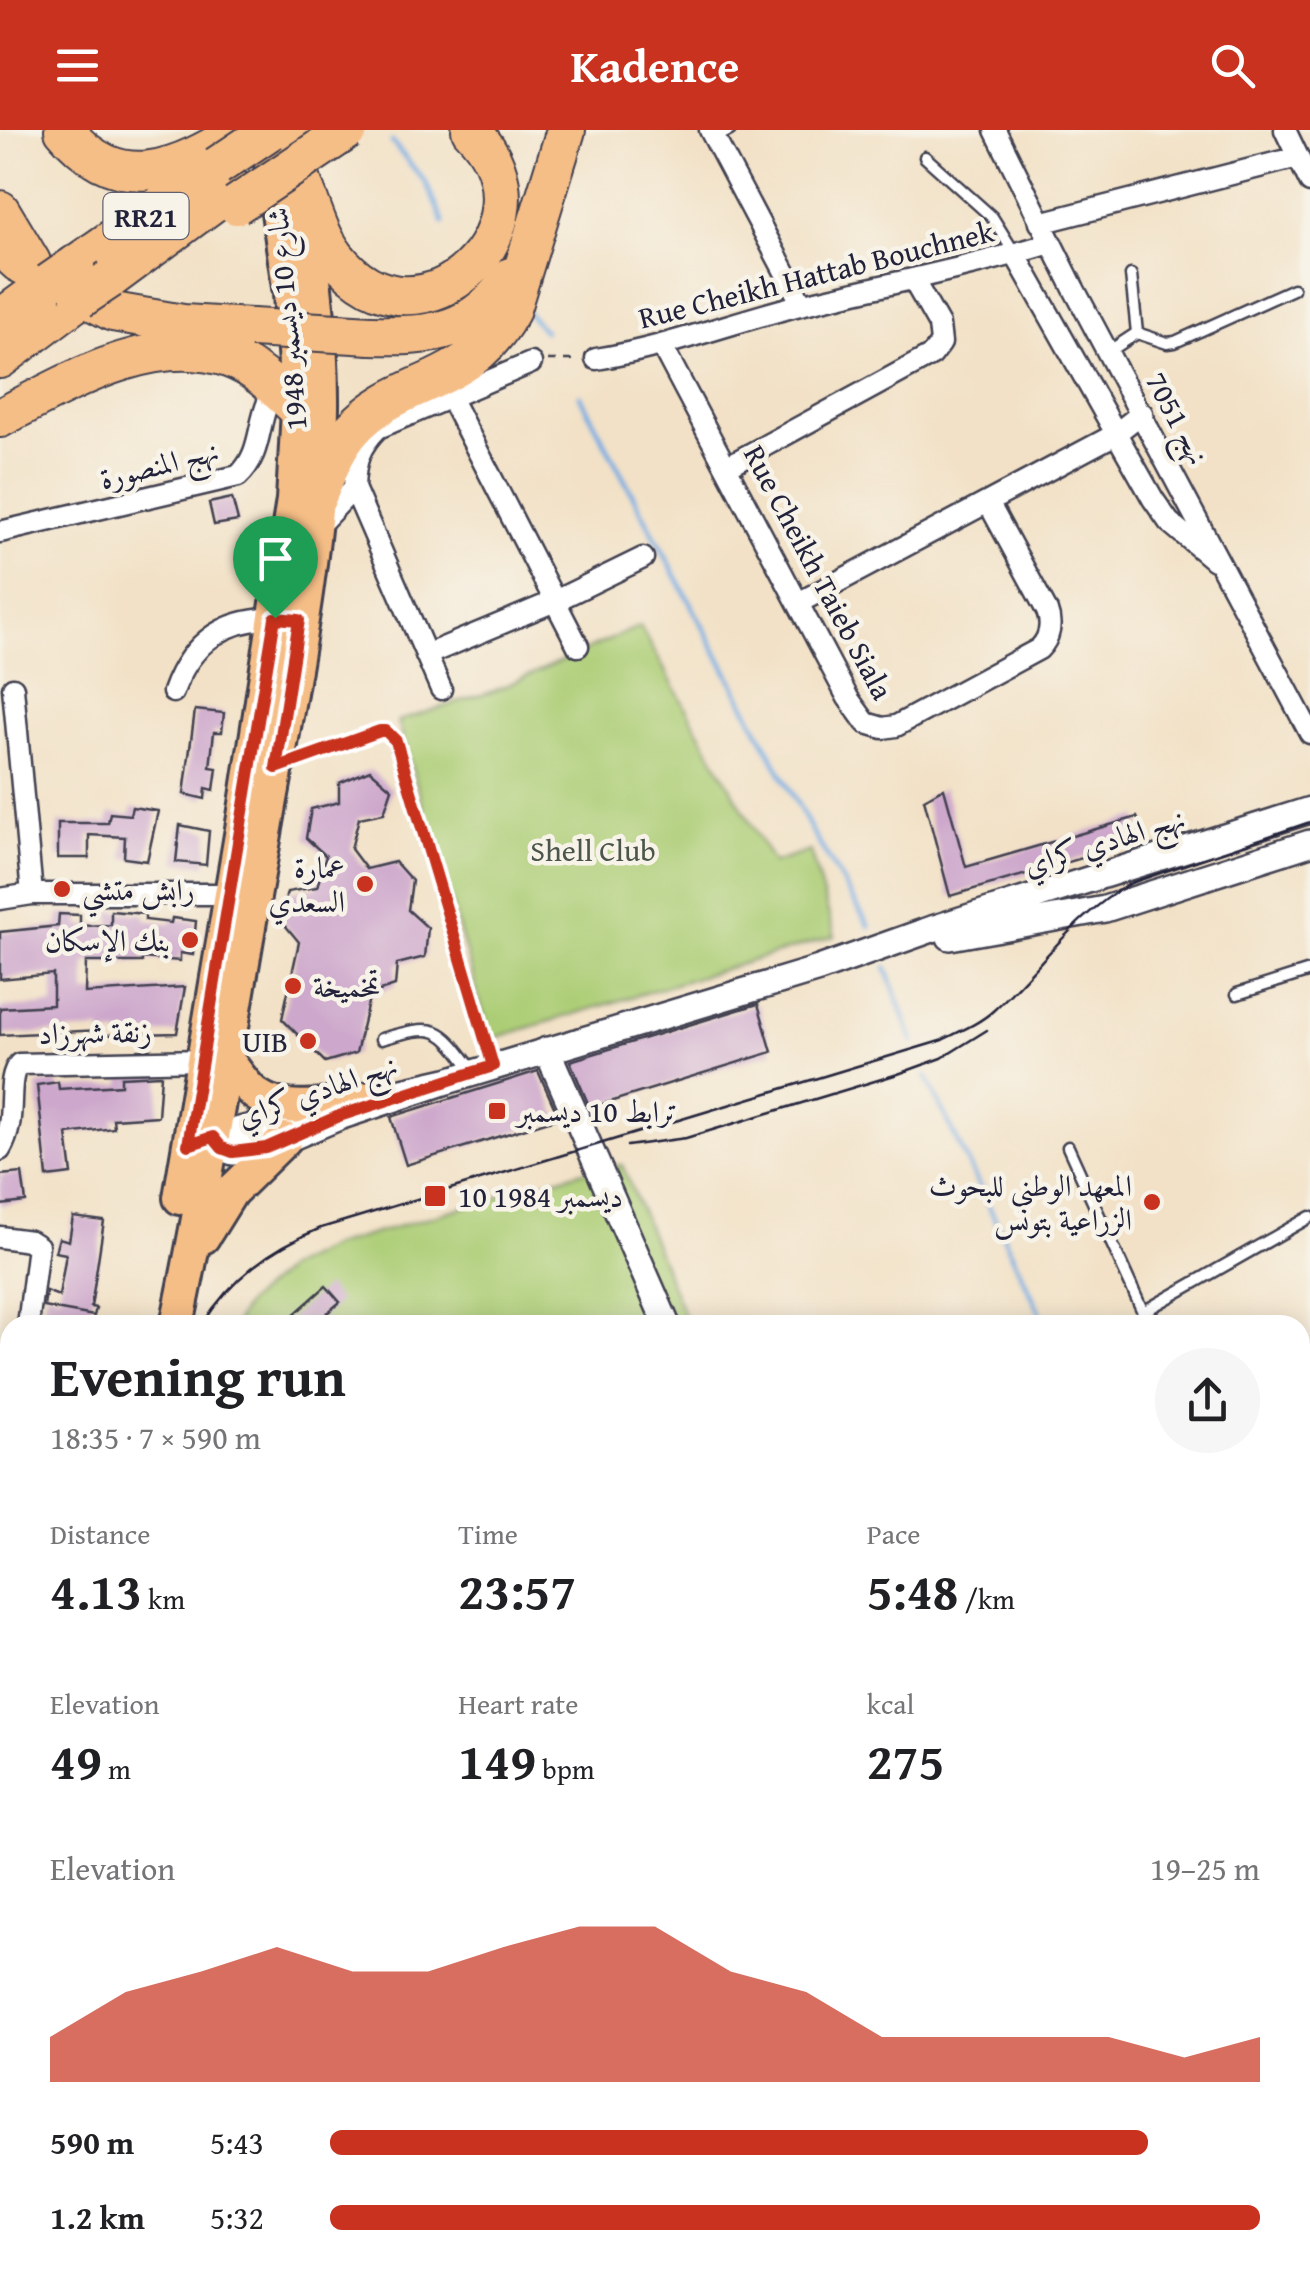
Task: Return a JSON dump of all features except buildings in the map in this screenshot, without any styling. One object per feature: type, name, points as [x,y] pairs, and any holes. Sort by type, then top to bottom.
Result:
[{"type":"highway","points":[[64,130],[101,164],[126,170],[160,171],[348,130]]},
{"type":"highway","name":"RR21","points":[[0,319],[70,280],[251,149],[318,130]]},
{"type":"highway","points":[[298,172],[335,256],[355,276],[376,290],[429,292],[460,279],[478,262],[496,227],[500,199],[496,170],[488,147],[471,130]]},
{"type":"highway","points":[[315,514],[343,442],[354,428],[375,411],[461,367],[498,334],[510,312],[566,130]]},
{"type":"highway","points":[[0,210],[70,280],[114,312],[183,324],[371,335],[440,333],[468,322],[494,302],[528,253]]},
{"type":"highway","points":[[0,246],[19,263],[70,280]]},
{"type":"highway","name":"RR21","points":[[0,360],[70,280]]},
{"type":"highway","points":[[0,418],[96,370],[186,351],[230,358],[256,372],[290,402]]},
{"type":"main road","name":"شارع 10 ديسمبر 1948","points":[[158,1315],[215,1060],[287,619],[315,514],[322,410],[321,344],[318,296],[298,172],[251,149]]},
{"type":"main road","name":"شارع 10 ديسمبر 1948","points":[[242,894],[276,768],[293,500],[290,294],[251,149]]},
{"type":"main road","points":[[215,1060],[264,1100],[286,1106],[371,1098]]},
{"type":"main road","name":"شارع 10 ديسمبر 1948","points":[[179,1315],[193,1254],[198,1132]]},
{"type":"main road","points":[[193,1254],[231,1192],[285,1139]]},
{"type":"street","name":"نهج 7051","points":[[995,130],[1040,223],[1310,733]]},
{"type":"street","points":[[1284,130],[1310,182]]},
{"type":"street","points":[[718,133],[802,304]]},
{"type":"street","points":[[1040,223],[1298,157]]},
{"type":"street","name":"Rue Cheikh Hattab Bouchnek","points":[[596,359],[662,346],[802,304],[914,281],[1051,243]]},
{"type":"street","points":[[1015,254],[1114,435],[1169,522],[1221,566]]},
{"type":"street","points":[[728,466],[932,354],[940,343],[940,325],[914,281]]},
{"type":"street","name":"Rue Cheikh Taieb Siala","points":[[662,346],[859,716],[876,727],[896,726],[1040,648],[1048,636],[1047,611],[988,504]]},
{"type":"street","points":[[440,689],[354,488],[354,463],[362,444],[378,428],[531,363]]},
{"type":"street","points":[[450,399],[578,646]]},
{"type":"street","name":"نهج المنصورة","points":[[0,532],[238,476],[249,466],[254,454],[268,402],[290,402]]},
{"type":"street","points":[[800,602],[1114,435],[1142,413]]},
{"type":"street","points":[[315,514],[354,488]]},
{"type":"street","points":[[426,656],[644,558]]},
{"type":"street","points":[[173,692],[182,666],[211,635],[231,626],[287,619]]},
{"type":"street","points":[[14,688],[32,894]]},
{"type":"street","name":"نهج الهادي كراي","points":[[198,1132],[222,1148],[241,1153],[447,1081],[862,954],[1310,810]]},
{"type":"street","name":"نهج الهادي كراي","points":[[862,954],[1104,909],[1310,843]]},
{"type":"street","points":[[0,899],[32,894],[242,894]]},
{"type":"street","points":[[547,1050],[664,1315]]},
{"type":"street","name":"زنقة شهرزاد","points":[[0,1150],[10,1134],[12,1074],[20,1064],[215,1060]]},
{"type":"street","name":"نهج الهادي كراي","points":[[198,1132],[447,1081]]},
{"type":"street","points":[[0,1237],[30,1240],[38,1246],[29,1315]]},
{"type":"lane","points":[[925,157],[992,218],[1015,254]]},
{"type":"lane","points":[[1131,275],[1137,333]]},
{"type":"lane","points":[[1137,333],[1168,344],[1293,290]]},
{"type":"lane","points":[[1108,352],[1137,333]]},
{"type":"lane","points":[[276,768],[380,731],[386,731],[396,741],[484,1070]]},
{"type":"lane","points":[[1237,994],[1310,971]]},
{"type":"lane","points":[[380,1039],[434,1030],[484,1070]]},
{"type":"lane","points":[[1068,1147],[1143,1312],[1310,1217]]},
{"type":"path","points":[[531,363],[596,359]]},
{"type":"green space","name":"Shell Club","points":[[640,626],[773,863],[810,851],[835,936],[491,1039],[398,721],[494,691]]},
{"type":"green space","points":[[622,1165],[684,1315],[240,1315],[247,1303],[288,1268],[333,1246],[580,1172]]},
{"type":"waterway","points":[[392,142],[426,183],[444,223]]},
{"type":"waterway","points":[[528,313],[544,331]]},
{"type":"waterway","points":[[580,396],[814,835],[869,926]]},
{"type":"waterway","points":[[886,967],[913,1041]]},
{"type":"waterway","points":[[926,1076],[1041,1315]]},
{"type":"tram line","points":[[208,1315],[253,1267],[285,1245],[321,1228],[940,1041],[988,1015],[1092,910],[1131,883],[1310,822]]},
{"type":"tram line","points":[[627,1146],[686,1138],[898,1074],[942,1058],[987,1030]]},
{"type":"place","name":"عمارة السعدي","points":[[365,884]]},
{"type":"place","name":"رابش متشي","points":[[62,889]]},
{"type":"place","name":"بنك الإسكان","points":[[190,940]]},
{"type":"place","name":"تمخميخة","points":[[293,986]]},
{"type":"place","name":"UIB","points":[[308,1041]]},
{"type":"place","name":"ترابط 10 ديسمبر","points":[[497,1111]]},
{"type":"place","name":"10 ديسمبر 1984","points":[[435,1196]]},
{"type":"place","name":"المعهد الوطني للبحوث الزراعية بتونس","points":[[1152,1202]]},
{"type":"route","points":[[275,618],[299,620],[276,768],[380,731],[386,731],[396,741],[493,1066],[339,1116],[266,1148],[241,1153],[222,1148],[213,1137],[188,1145],[275,618]]}]
